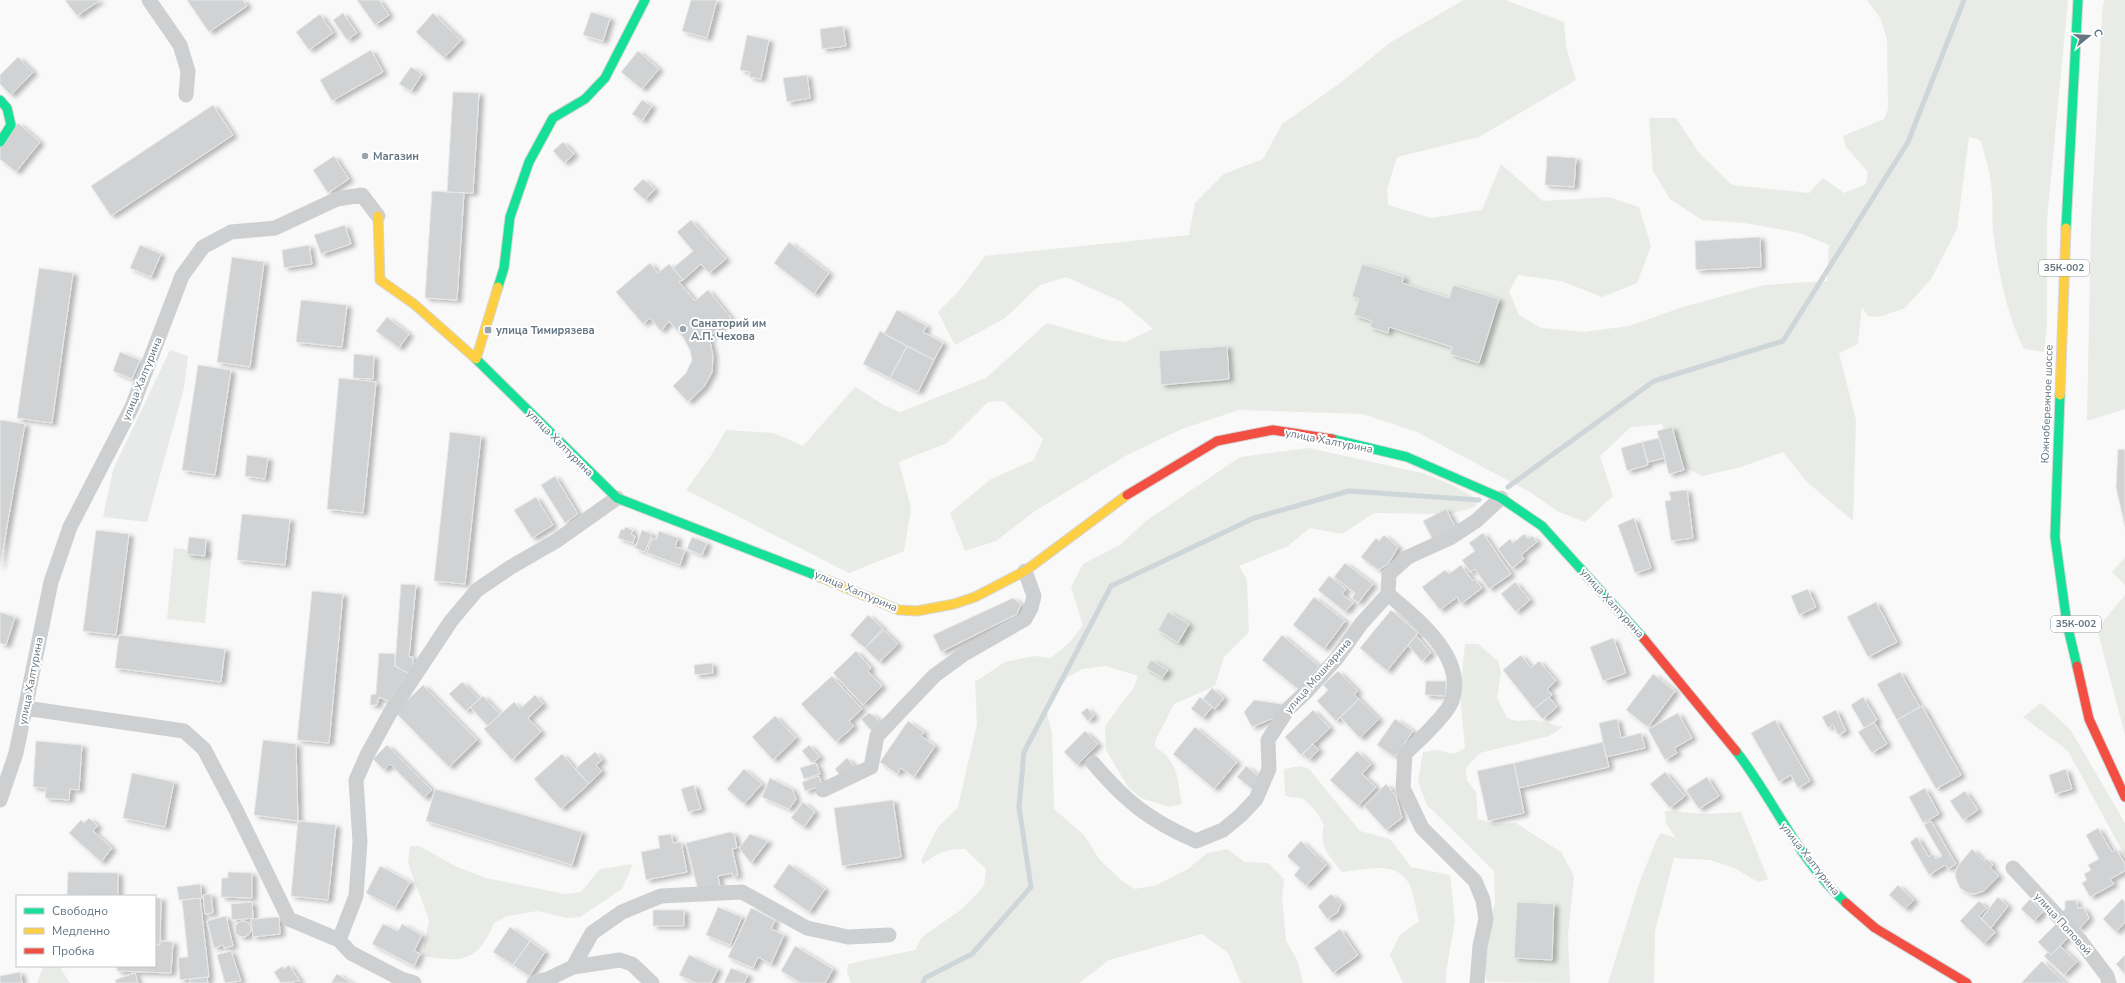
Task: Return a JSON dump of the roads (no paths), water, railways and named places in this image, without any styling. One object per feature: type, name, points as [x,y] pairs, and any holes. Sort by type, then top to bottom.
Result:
[{"type":"main road","points":[[476,359],[504,268],[510,217],[533,156],[553,118],[585,99],[605,78],[645,0]]},
{"type":"main road","name":"Южнобережное шоссе","points":[[2078,0],[2067,193],[2055,537],[2067,624],[2089,719],[2125,797]]},
{"type":"main road","name":"35К-002","points":[[2073,304],[2076,185],[2087,0]]},
{"type":"main road","points":[[0,100],[8,108],[11,125],[0,142]]},
{"type":"main road","name":"улица Халтурина","points":[[378,216],[380,280],[414,304],[476,359],[617,498],[790,564],[899,610],[917,611],[954,604],[975,598],[1025,571],[1132,491],[1217,441],[1273,430],[1322,437],[1407,457],[1501,498],[1542,526],[1623,614],[1686,688],[1742,759],[1783,825],[1834,892],[1875,928],[1967,983]]},
{"type":"main road","name":"35К-002","points":[[2075,611],[2077,626],[2088,669]]},
{"type":"street","points":[[149,0],[180,45],[188,71],[186,95]]},
{"type":"street","name":"улица Халтурина","points":[[0,800],[16,753],[50,582],[70,527],[132,407],[182,276],[203,247],[231,232],[275,228],[337,199],[362,195],[378,216]]},
{"type":"street","points":[[339,940],[356,896],[360,842],[356,780],[367,755],[390,713],[451,621],[477,590],[511,567],[556,541],[617,498]]},
{"type":"street","points":[[1477,983],[1480,946],[1486,919],[1483,900],[1475,881],[1422,828],[1403,788],[1405,754],[1433,725],[1451,702],[1455,687],[1450,664],[1441,646],[1428,628],[1388,594],[1389,574],[1408,557],[1450,538],[1476,521],[1501,498]]},
{"type":"street","points":[[823,790],[871,767],[877,736],[934,676],[964,654],[1025,619],[1031,608],[1034,596],[1025,571]]},
{"type":"street","name":"улица Мошкарина","points":[[1094,763],[1114,787],[1138,809],[1165,827],[1196,841],[1223,830],[1241,815],[1256,799],[1269,769],[1268,740],[1288,709],[1306,692],[1337,658],[1361,624],[1388,594]]},
{"type":"street","points":[[25,708],[184,731],[204,749],[236,810],[289,919],[339,940],[351,953],[401,979],[414,983]]},
{"type":"street","name":"улица Поповой","points":[[2013,868],[2079,939],[2107,976],[2109,983]]},
{"type":"street","points":[[573,966],[592,933],[622,912],[661,896],[742,892],[807,928],[848,937],[889,935]]},
{"type":"street","points":[[534,983],[548,979],[573,966],[620,960],[632,964],[652,983]]},
{"type":"waterway","points":[[1508,487],[1654,381],[1783,341],[1908,142],[1964,0]]},
{"type":"waterway","points":[[923,983],[925,978],[972,954],[1031,887],[1019,807],[1024,752],[1111,586],[1254,518],[1349,491],[1479,500]]},
{"type":"place","name":"Магазин","points":[[365,156]]},
{"type":"place","name":"Санаторий им А.П. Чехова","points":[[683,329]]},
{"type":"place","name":"улица Тимирязева","points":[[488,330]]}]
